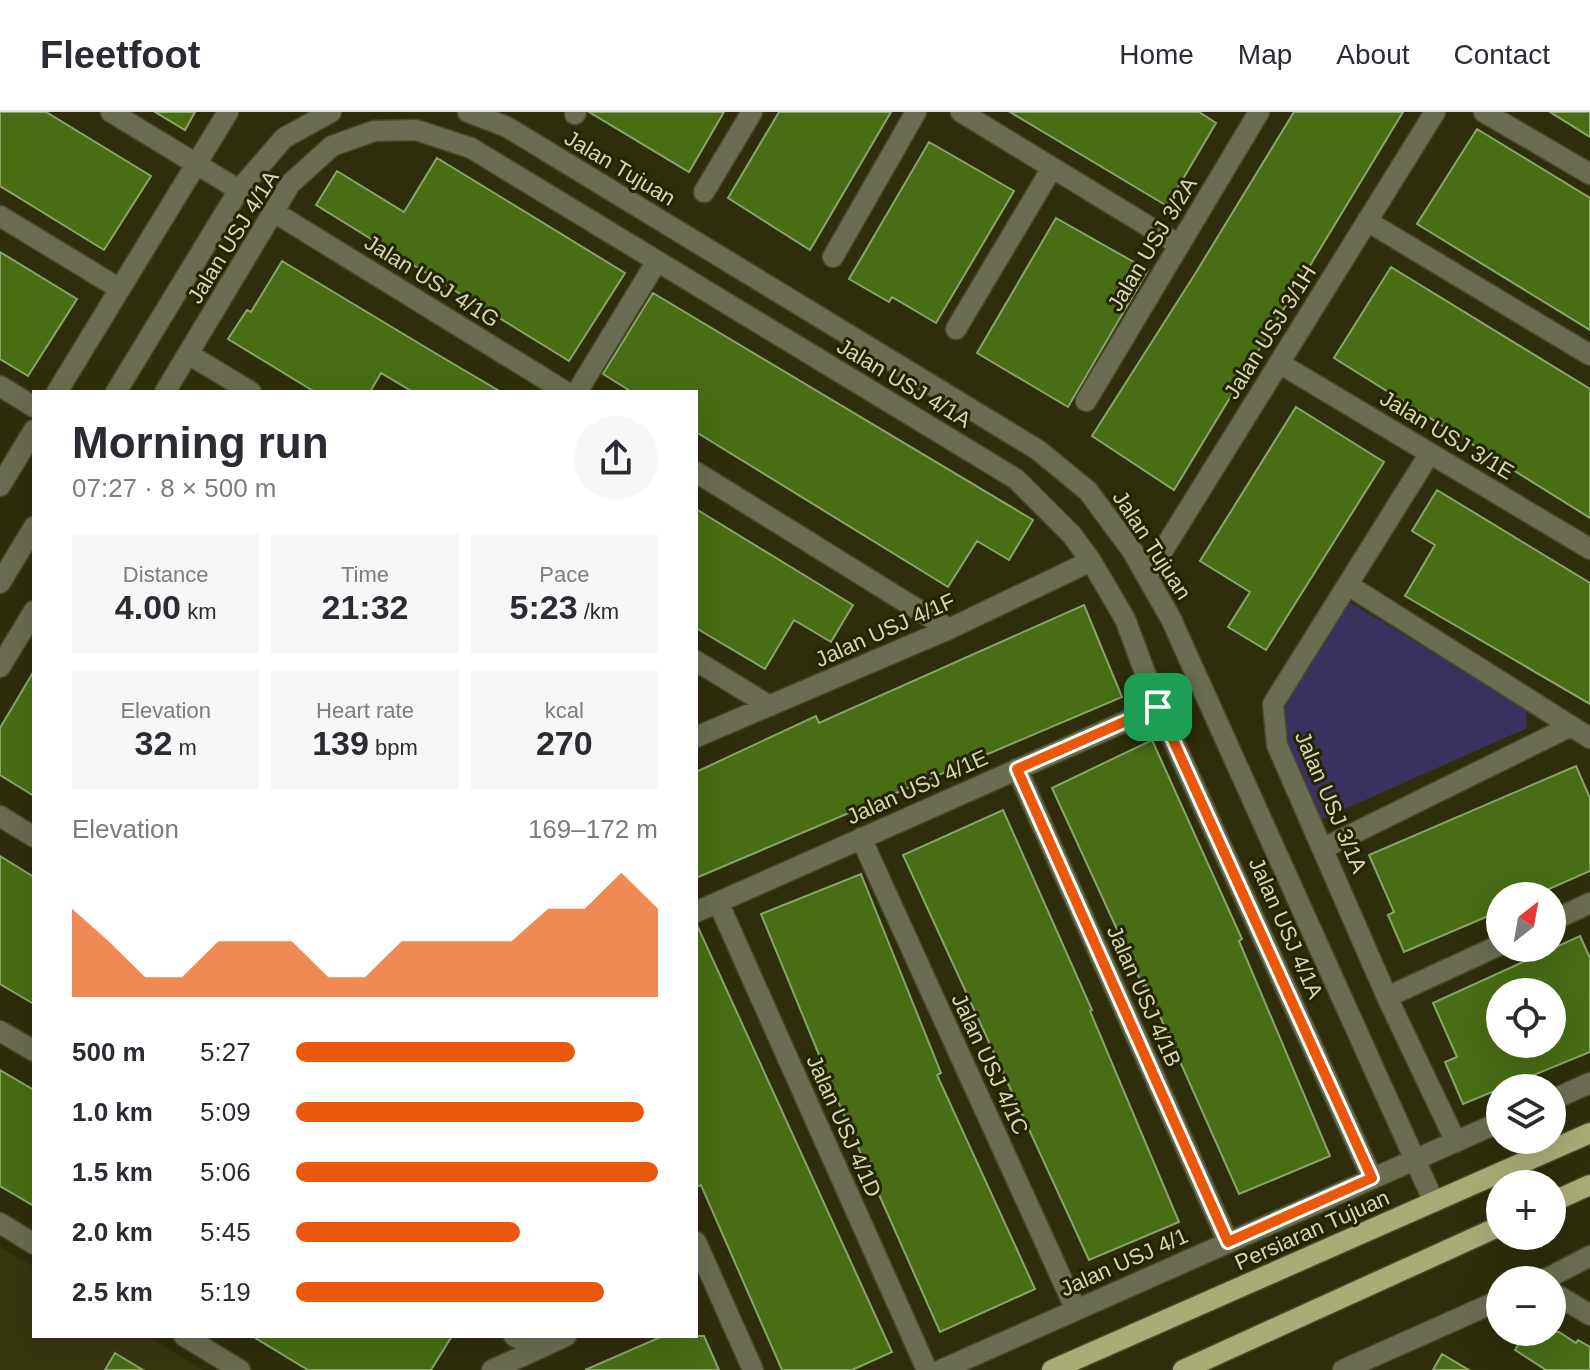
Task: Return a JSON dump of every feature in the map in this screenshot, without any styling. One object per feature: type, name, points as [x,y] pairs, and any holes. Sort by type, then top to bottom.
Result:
[{"type":"main road","name":"Persiaran Tujuan","points":[[1052,1370],[1590,1133]]},
{"type":"main road","points":[[1566,1196],[1590,1185]]},
{"type":"main road","points":[[1183,1370],[1486,1232]]},
{"type":"street","points":[[111,112],[239,190]]},
{"type":"street","points":[[58,390],[228,112]]},
{"type":"street","points":[[117,390],[239,190],[284,138],[331,112]]},
{"type":"street","name":"Jalan Tujuan","points":[[468,112],[507,127],[1038,450],[1088,491],[1133,552],[1177,633],[1434,1202]]},
{"type":"street","points":[[704,192],[752,112]]},
{"type":"street","points":[[833,257],[916,112]]},
{"type":"street","points":[[961,112],[1179,245]]},
{"type":"street","name":"Jalan USJ 3/1H","points":[[1147,576],[1435,112]]},
{"type":"street","points":[[1484,112],[1590,174]]},
{"type":"street","name":"Jalan USJ 3/2A","points":[[1086,401],[1254,114]]},
{"type":"street","name":"Jalan USJ 4/1A","points":[[166,390],[290,184],[332,146],[374,131],[416,130],[471,148],[1016,479],[1072,535],[1125,619],[1158,707],[1372,1178]]},
{"type":"street","points":[[956,329],[1052,168]]},
{"type":"street","name":"Jalan USJ 4/1G","points":[[274,212],[563,390]]},
{"type":"street","points":[[0,216],[120,289]]},
{"type":"street","points":[[1367,221],[1590,355]]},
{"type":"street","points":[[578,390],[657,261]]},
{"type":"street","points":[[188,354],[248,390]]},
{"type":"street","name":"Jalan USJ 3/1E","points":[[1279,363],[1590,549]]},
{"type":"street","points":[[0,386],[32,406]]},
{"type":"street","points":[[0,486],[32,433]]},
{"type":"street","name":"Jalan USJ 3/1A","points":[[1430,453],[1273,704],[1277,745],[1387,997],[1456,1142]]},
{"type":"street","points":[[698,473],[949,629]]},
{"type":"street","points":[[0,583],[32,530]]},
{"type":"street","name":"Jalan USJ 4/1F","points":[[698,736],[949,629],[1091,561]]},
{"type":"street","points":[[1348,585],[1590,738]]},
{"type":"street","points":[[0,667],[27,638]]},
{"type":"street","points":[[698,662],[770,706]]},
{"type":"street","name":"Jalan USJ 4/1E","points":[[698,911],[1158,707]]},
{"type":"street","points":[[1324,848],[1571,726]]},
{"type":"street","name":"Jalan USJ 4/1B","points":[[1017,769],[1228,1242]]},
{"type":"street","points":[[0,816],[32,836]]},
{"type":"street","name":"Jalan USJ 4/1C","points":[[861,838],[1076,1310]]},
{"type":"street","name":"Jalan USJ 4/1D","points":[[718,902],[927,1370]]},
{"type":"street","points":[[1566,914],[1590,903]]},
{"type":"street","points":[[1387,997],[1486,951]]},
{"type":"street","points":[[0,1031],[32,1050]]},
{"type":"street","points":[[1566,1094],[1590,1083]]},
{"type":"street","name":"Jalan USJ 4/1","points":[[941,1370],[1486,1128]]},
{"type":"street","points":[[0,1223],[32,1243]]},
{"type":"street","points":[[698,1252],[703,1278],[753,1370]]},
{"type":"street","points":[[1566,1269],[1590,1256]]},
{"type":"street","points":[[1566,1300],[1590,1315]]},
{"type":"street","points":[[1343,1370],[1486,1306]]},
{"type":"street","points":[[187,1338],[240,1370]]},
{"type":"street","points":[[517,1338],[536,1349]]},
{"type":"street","points":[[492,1370],[561,1338]]},
{"type":"shaded area","points":[[1348,601],[1526,708],[1527,728],[1320,820],[1286,745],[1282,705]]},
{"type":"shaded area","points":[[0,1247],[32,1266],[32,1338],[150,1338],[203,1370],[0,1370]]},
{"type":"building","points":[[0,112],[46,112],[151,176],[104,250],[0,186]]},
{"type":"building","points":[[155,112],[195,112],[185,130]]},
{"type":"building","points":[[589,112],[724,112],[689,172]]},
{"type":"building","points":[[779,112],[891,112],[810,250],[728,198]]},
{"type":"building","points":[[1010,112],[1199,112],[1216,123],[1167,206]]},
{"type":"building","points":[[1294,112],[1403,112],[1174,490],[1092,436]]},
{"type":"building","points":[[1550,112],[1590,112],[1590,137]]},
{"type":"building","points":[[1477,129],[1590,198],[1590,330],[1417,224]]},
{"type":"building","points":[[929,142],[1014,191],[936,323],[892,297],[889,302],[849,279]]},
{"type":"building","points":[[437,158],[625,273],[569,361],[316,205],[337,171],[404,212]]},
{"type":"building","points":[[1056,218],[1148,270],[1068,407],[977,353]]},
{"type":"building","points":[[0,252],[77,299],[28,376],[0,359]]},
{"type":"building","points":[[282,261],[498,390],[410,390],[381,373],[371,390],[312,390],[228,339],[247,310],[251,312]]},
{"type":"building","points":[[1391,267],[1590,389],[1590,518],[1334,358]]},
{"type":"building","points":[[653,293],[1033,520],[1009,560],[977,541],[948,587],[698,433],[698,390],[629,390],[603,374]]},
{"type":"building","points":[[1296,407],[1384,462],[1266,650],[1228,627],[1250,592],[1200,561]]},
{"type":"building","points":[[1437,490],[1590,583],[1590,704],[1405,596],[1435,545],[1412,531]]},
{"type":"building","points":[[698,510],[853,605],[831,642],[794,620],[765,669],[698,629]]},
{"type":"building","points":[[1084,605],[1122,697],[698,877],[698,771],[816,716],[819,723]]},
{"type":"building","points":[[32,674],[32,795],[0,775],[0,728]]},
{"type":"building","points":[[1152,740],[1242,939],[1239,941],[1330,1156],[1239,1194],[1146,985],[1143,986],[1052,788]]},
{"type":"building","points":[[1576,766],[1590,798],[1590,871],[1565,882],[1486,882],[1486,917],[1404,952],[1388,915],[1394,912],[1369,855]]},
{"type":"building","points":[[1003,810],[1092,1010],[1179,1222],[1089,1260],[903,855]]},
{"type":"building","points":[[0,856],[32,876],[32,1003],[0,984]]},
{"type":"building","points":[[861,874],[941,1073],[937,1075],[1035,1289],[940,1332],[845,1118],[761,914]]},
{"type":"building","points":[[698,927],[892,1352],[852,1370],[782,1370],[701,1185],[698,1186]]},
{"type":"building","points":[[1580,936],[1590,958],[1590,1052],[1536,1074],[1486,1074],[1486,1095],[1463,1104],[1445,1062],[1457,1057],[1433,1003],[1486,979],[1486,1058],[1566,1058],[1566,978],[1488,978],[1523,962],[1566,962],[1566,942]]},
{"type":"building","points":[[0,1070],[32,1089],[32,1205],[0,1186]]},
{"type":"building","points":[[704,1336],[719,1370],[585,1370],[658,1338]]},
{"type":"building","points":[[1566,1337],[1590,1347],[1590,1370],[1546,1370],[1515,1350],[1518,1346],[1566,1346]]},
{"type":"building","points":[[255,1338],[451,1338],[431,1370],[308,1370]]},
{"type":"building","points":[[115,1353],[143,1370],[105,1370]]},
{"type":"building","points":[[1442,1354],[1469,1370],[1433,1370]]},
{"type":"route","points":[[1158,707],[1372,1178],[1228,1242],[1017,769],[1158,707]]}]
